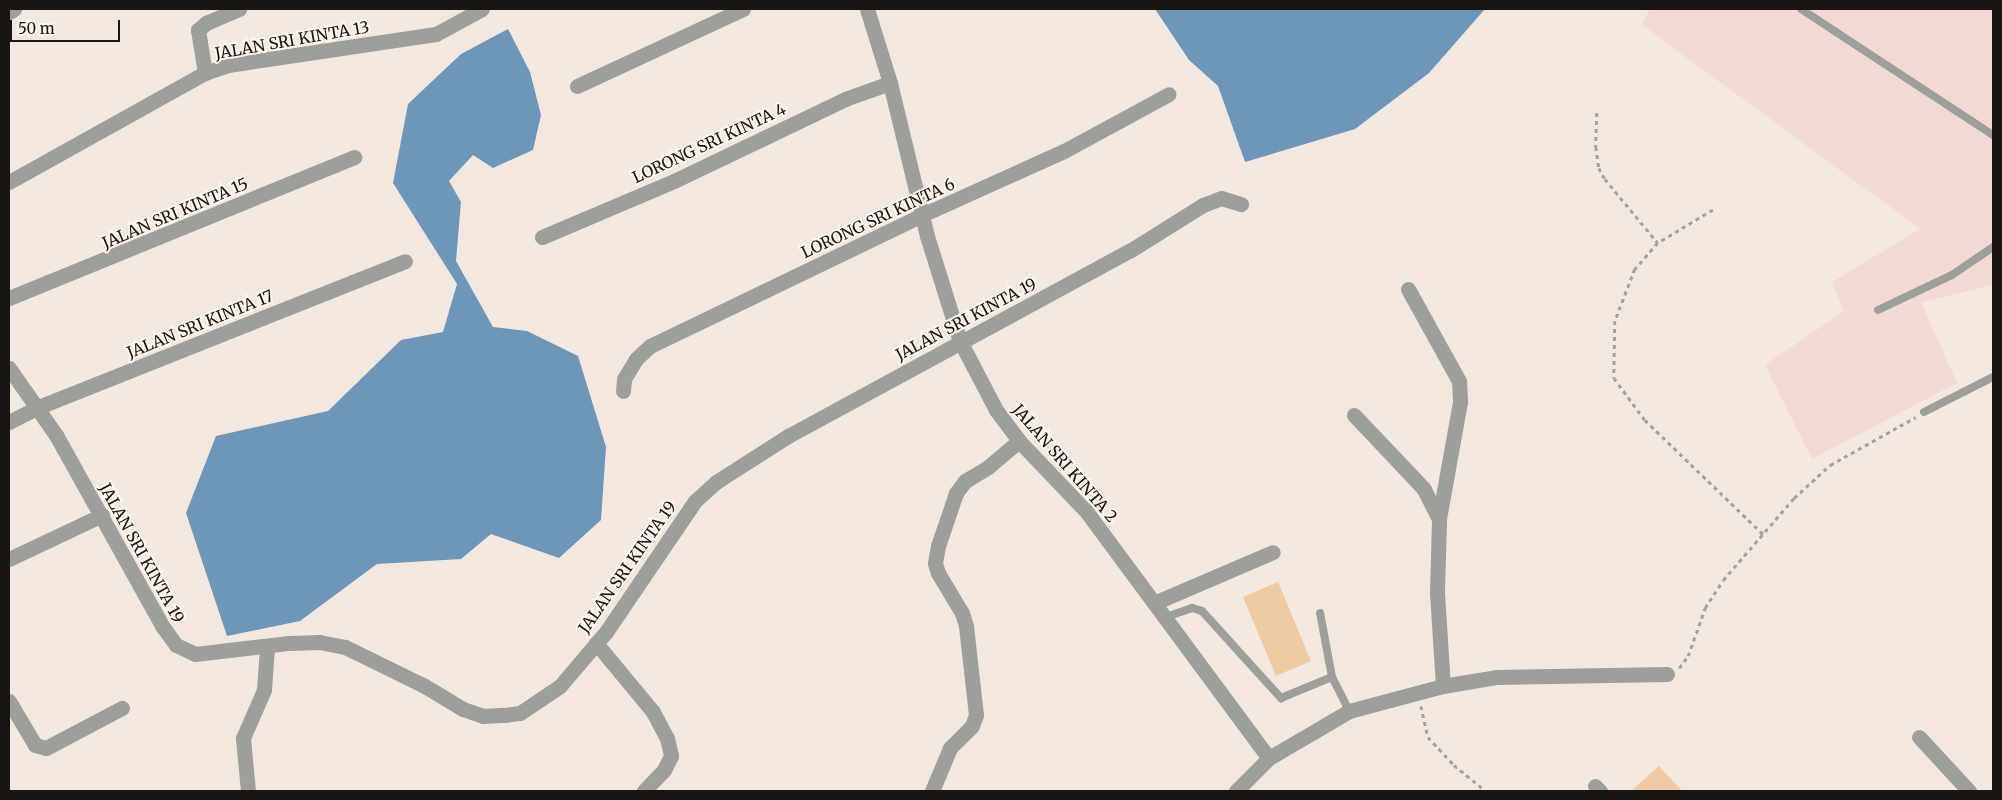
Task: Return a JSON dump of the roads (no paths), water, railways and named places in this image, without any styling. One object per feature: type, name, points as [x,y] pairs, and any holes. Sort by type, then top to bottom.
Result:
[{"type":"street","points":[[9,12],[14,9]]},
{"type":"street","points":[[205,73],[198,30],[206,23],[239,9]]},
{"type":"street","name":"JALAN SRI KINTA 13","points":[[9,182],[205,73],[228,65],[436,34],[482,9]]},
{"type":"street","points":[[577,86],[743,9]]},
{"type":"street","name":"JALAN SRI KINTA 2","points":[[867,9],[890,83],[922,215],[960,341],[996,410],[1019,441],[1052,472],[1086,511],[1269,758]]},
{"type":"street","name":"LORONG SRI KINTA 4","points":[[542,237],[674,181],[845,99],[890,83]]},
{"type":"street","name":"LORONG SRI KINTA 6","points":[[623,391],[624,379],[636,359],[650,346],[922,215],[1064,151],[1169,94]]},
{"type":"street","name":"JALAN SRI KINTA 15","points":[[9,298],[354,157]]},
{"type":"street","name":"JALAN SRI KINTA 19","points":[[9,368],[56,435],[163,627],[176,644],[195,654],[319,642],[344,647],[483,716],[520,713],[560,686],[596,643],[647,576],[695,501],[716,482],[788,436],[960,341],[1131,250],[1203,205],[1222,198],[1241,204]]},
{"type":"street","name":"JALAN SRI KINTA 17","points":[[9,422],[36,408],[405,261]]},
{"type":"street","points":[[1408,289],[1459,381],[1460,402],[1439,519],[1437,592],[1443,686]]},
{"type":"street","points":[[1354,415],[1424,489],[1439,519]]},
{"type":"street","points":[[932,791],[950,748],[972,726],[976,715],[966,626],[962,613],[938,573],[935,563],[938,546],[949,509],[965,481],[1019,441]]},
{"type":"street","points":[[9,559],[102,515]]},
{"type":"street","points":[[1154,603],[1273,552]]},
{"type":"street","points":[[596,643],[653,712],[667,738],[671,756],[664,770],[644,791]]},
{"type":"street","points":[[248,791],[243,738],[264,690],[267,647]]},
{"type":"street","points":[[1236,791],[1269,758],[1349,711],[1417,692],[1498,678],[1667,674]]},
{"type":"street","points":[[9,701],[34,745],[46,748],[122,708]]},
{"type":"street","points":[[1919,737],[1969,791]]},
{"type":"lane","points":[[1801,9],[1993,135]]},
{"type":"lane","points":[[1878,310],[1952,275],[1993,247]]},
{"type":"lane","points":[[1924,412],[1993,377]]},
{"type":"lane","points":[[1166,617],[1192,608],[1202,611],[1282,698],[1332,677]]},
{"type":"lane","points":[[1320,613],[1332,677],[1349,711]]},
{"type":"water","points":[[1155,9],[1485,9],[1429,73],[1355,129],[1245,162],[1218,86],[1189,60]]},
{"type":"water","points":[[508,29],[530,72],[541,115],[533,150],[493,168],[473,155],[449,181],[461,202],[456,261],[493,327],[527,331],[578,356],[606,447],[601,520],[559,558],[491,534],[461,559],[377,564],[300,621],[227,636],[186,513],[216,436],[328,411],[401,340],[443,332],[457,284],[393,183],[408,104],[461,54]]}]
